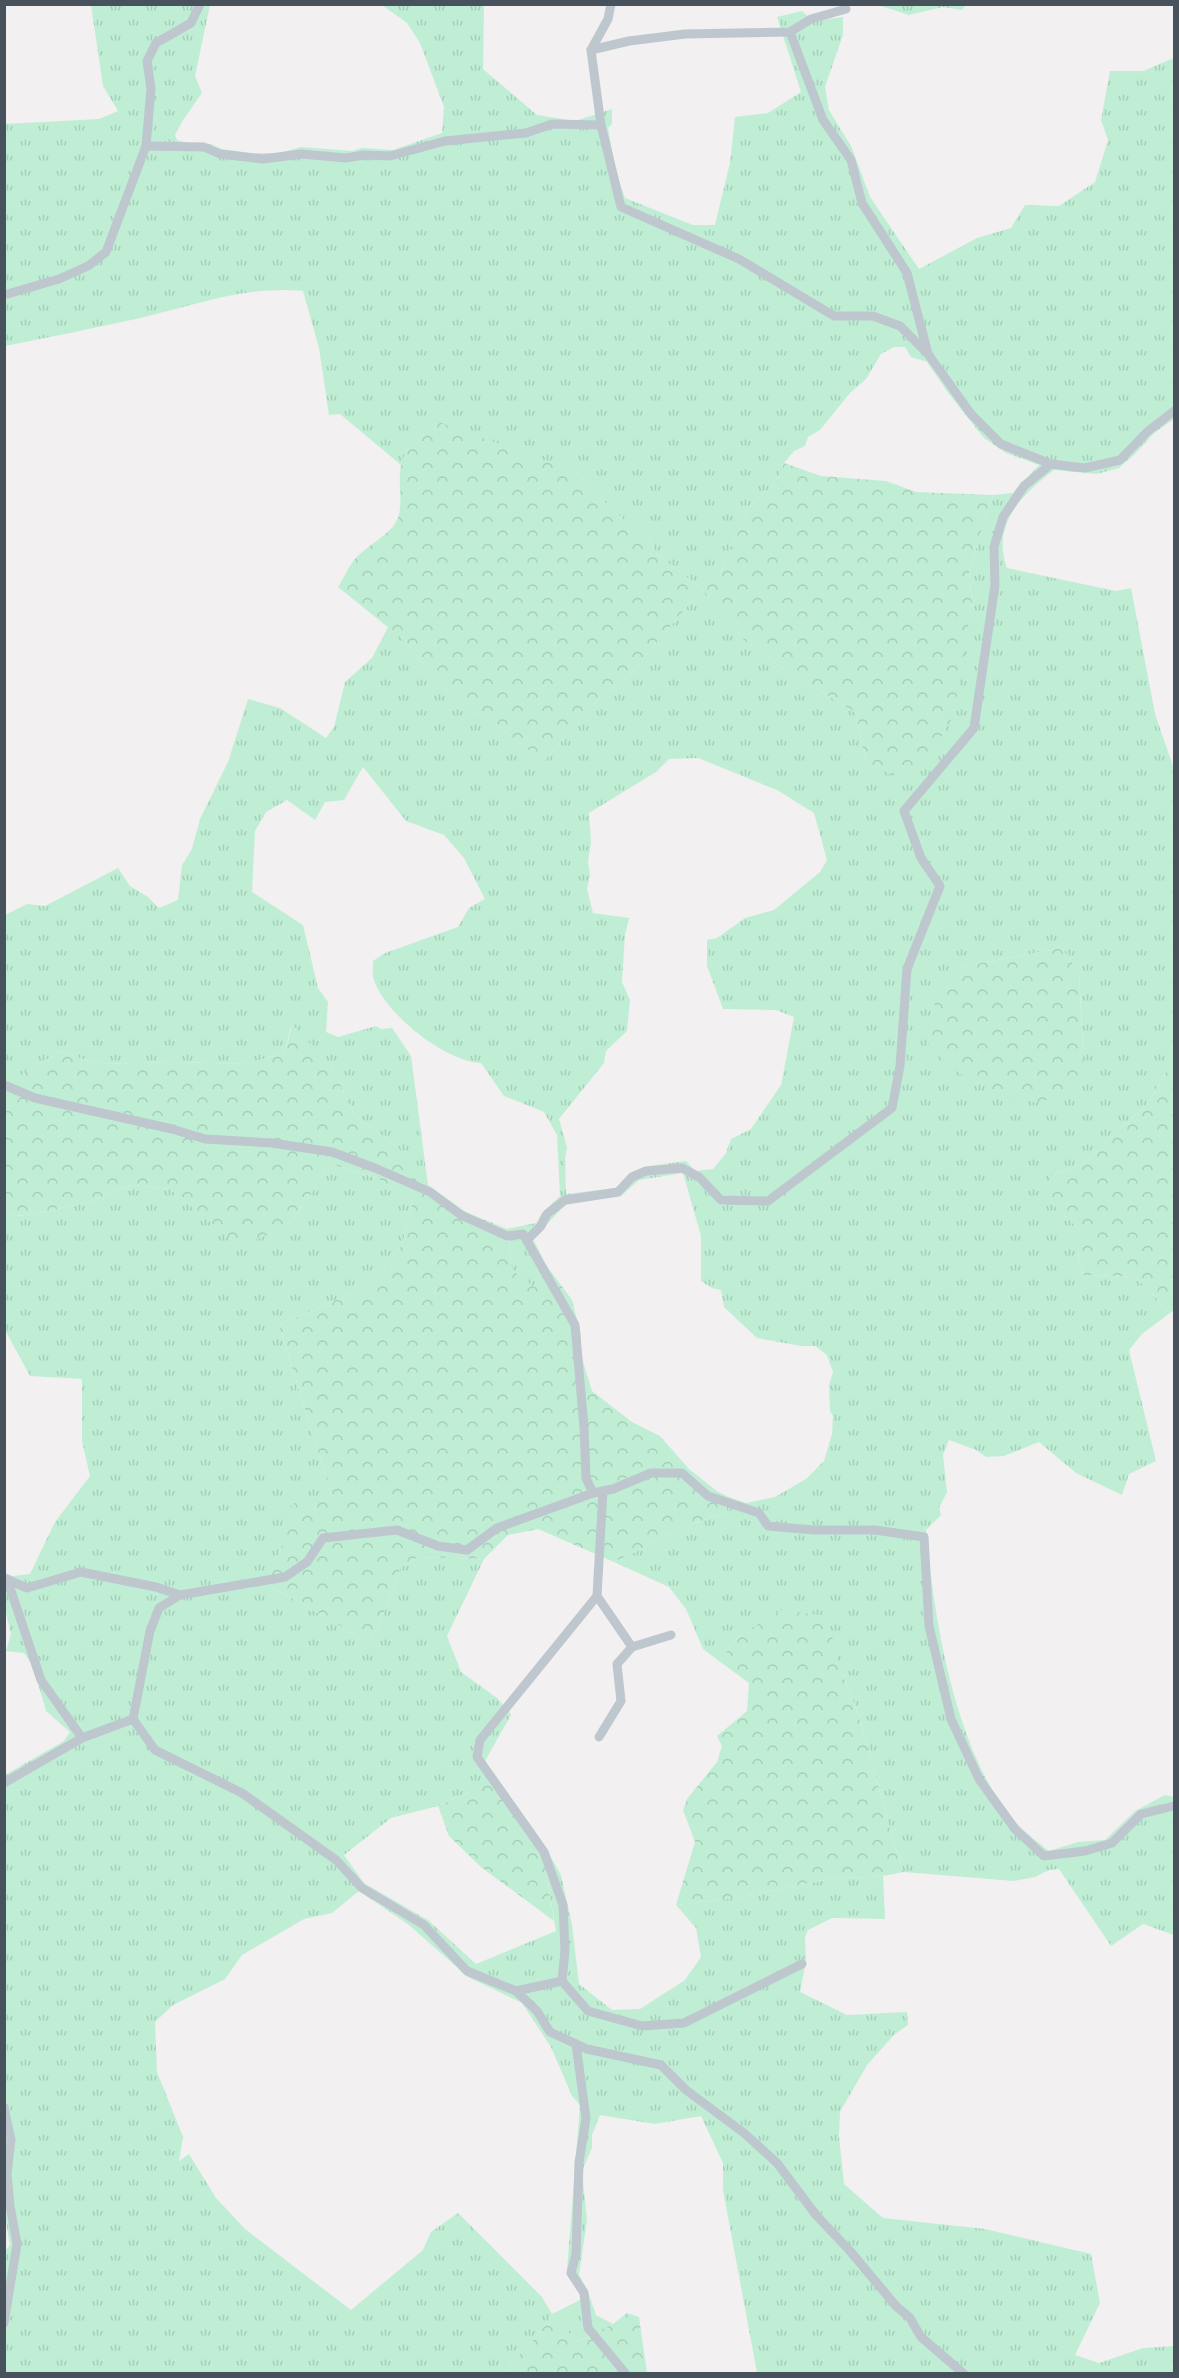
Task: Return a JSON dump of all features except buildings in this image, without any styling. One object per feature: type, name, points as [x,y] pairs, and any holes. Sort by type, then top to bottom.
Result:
[{"type":"street","points":[[4,296],[59,279],[88,266],[106,252],[146,146],[151,89],[147,61],[156,43],[191,23],[200,4]]},
{"type":"street","points":[[611,4],[608,19],[591,50],[601,125],[621,207],[739,259],[834,316],[873,316],[900,326],[928,354],[971,414],[1001,444],[1051,464],[1085,468],[1120,460],[1147,432],[1174,411]]},
{"type":"street","points":[[591,50],[629,41],[685,34],[790,32],[811,19],[846,9]]},
{"type":"street","points":[[790,32],[823,120],[851,160],[862,202],[907,273],[928,354]]},
{"type":"street","points":[[146,146],[204,147],[220,154],[263,159],[301,154],[346,158],[363,155],[390,156],[445,141],[526,133],[552,124],[601,125]]},
{"type":"street","points":[[527,1240],[541,1226],[547,1214],[565,1200],[618,1192],[632,1177],[646,1171],[682,1168],[699,1177],[721,1200],[768,1201],[892,1108],[900,1066],[908,969],[940,886],[921,858],[904,811],[974,728],[995,585],[994,547],[1003,517],[1024,486],[1051,464]]},
{"type":"street","points":[[4,1086],[35,1098],[172,1129],[205,1139],[272,1143],[332,1152],[430,1192],[460,1215],[507,1236],[524,1234],[575,1325],[585,1427],[586,1478],[593,1493]]},
{"type":"street","points":[[964,2373],[921,2337],[910,2318],[896,2306],[816,2215],[777,2163],[744,2133],[686,2090],[662,2065],[587,2049],[550,2032],[537,2011],[516,1991],[467,1971],[424,1925],[362,1888],[336,1860],[242,1792],[154,1750],[133,1719],[150,1631],[159,1608],[180,1595],[285,1577],[307,1562],[323,1538],[397,1530],[438,1546],[467,1550],[497,1528],[593,1493],[651,1473],[682,1473],[708,1496],[759,1513],[768,1526],[814,1530],[875,1530],[924,1536],[929,1626],[951,1719],[979,1779],[1015,1829],[1044,1856],[1085,1851],[1112,1843],[1141,1814],[1174,1806]]},
{"type":"street","points":[[603,1491],[597,1596],[480,1740],[477,1757],[544,1852],[563,1905],[565,1950],[562,1981],[588,2011],[642,2026],[684,2023],[802,1964]]},
{"type":"street","points":[[6,1578],[27,1588],[81,1572],[156,1587],[180,1595]]},
{"type":"street","points":[[6,1578],[41,1680],[82,1738]]},
{"type":"street","points":[[597,1596],[632,1647]]},
{"type":"street","points":[[599,1737],[621,1701],[617,1664],[632,1647],[671,1635]]},
{"type":"street","points":[[4,1783],[82,1738],[133,1719]]},
{"type":"street","points":[[516,1991],[562,1981]]},
{"type":"street","points":[[576,2044],[586,2118],[579,2163],[576,2254],[571,2273],[584,2294],[588,2328],[626,2373]]},
{"type":"street","points":[[4,2108],[10,2140],[7,2173],[9,2195],[17,2244],[4,2323]]},
{"type":"green space","points":[[966,4],[962,10],[943,7],[909,15],[878,5]]},
{"type":"green space","points":[[91,5],[210,5],[195,76],[202,93],[175,135],[177,140],[211,144],[222,149],[251,153],[280,153],[301,147],[352,151],[362,148],[393,150],[442,133],[444,107],[420,43],[407,23],[382,5],[484,5],[483,69],[537,115],[575,121],[612,109],[612,124],[608,128],[616,173],[625,198],[693,225],[715,225],[730,163],[735,117],[768,113],[801,92],[777,17],[802,11],[813,21],[843,17],[843,35],[825,87],[829,110],[852,148],[870,197],[919,269],[977,238],[1011,228],[1025,205],[1059,206],[1095,182],[1108,140],[1101,120],[1110,71],[1143,71],[1174,58],[1174,419],[1154,433],[1119,468],[1097,474],[1054,470],[1021,500],[1012,512],[1003,538],[1003,552],[1007,568],[1116,591],[1131,588],[1155,714],[1174,769],[1174,1059],[1147,1104],[1093,1155],[1078,1166],[1050,1176],[1050,1201],[1078,1228],[1078,1252],[1083,1275],[1136,1277],[1170,1313],[1142,1334],[1129,1350],[1156,1461],[1129,1474],[1122,1495],[1076,1473],[1039,1442],[1004,1456],[986,1457],[976,1450],[949,1440],[943,1455],[947,1492],[939,1508],[941,1515],[926,1530],[935,1604],[951,1685],[963,1725],[978,1762],[996,1796],[1018,1825],[1049,1851],[1078,1842],[1105,1840],[1135,1811],[1165,1795],[1174,1797],[1174,1935],[1143,1924],[1111,1946],[1059,1869],[1014,1881],[904,1872],[859,1716],[840,1668],[740,1635],[719,1661],[703,1649],[686,1609],[669,1587],[614,1562],[690,1525],[726,1512],[729,1497],[746,1503],[775,1497],[806,1479],[824,1461],[832,1434],[833,1416],[830,1411],[829,1385],[833,1372],[827,1355],[815,1346],[801,1346],[757,1338],[724,1307],[721,1290],[712,1288],[701,1281],[701,1236],[683,1173],[639,1180],[621,1196],[565,1205],[533,1239],[547,1266],[534,1288],[512,1270],[507,1229],[536,1223],[542,1213],[560,1196],[557,1135],[544,1112],[504,1096],[481,1063],[467,1061],[451,1054],[418,1034],[390,1007],[380,993],[373,978],[373,961],[385,953],[458,927],[469,908],[485,899],[464,858],[444,835],[406,821],[363,767],[344,800],[325,802],[315,820],[287,800],[266,812],[255,831],[252,892],[303,925],[318,988],[328,1002],[326,1032],[338,1037],[376,1026],[381,1029],[392,1028],[411,1056],[428,1185],[417,1187],[398,1147],[355,1116],[332,1067],[291,1025],[285,1053],[245,1064],[175,1062],[96,1064],[60,1051],[5,1086],[5,915],[27,904],[45,906],[118,868],[130,886],[148,897],[159,908],[178,900],[182,865],[192,849],[200,819],[228,762],[248,699],[280,708],[326,738],[334,727],[345,682],[372,658],[388,627],[405,641],[431,675],[472,713],[490,719],[543,762],[597,700],[630,674],[702,589],[657,554],[646,533],[627,523],[591,490],[577,472],[429,431],[408,448],[401,465],[340,414],[329,415],[319,348],[303,291],[282,290],[241,294],[5,346],[4,124],[99,119],[118,111],[103,86]],"holes":[[[894,347],[905,347],[911,357],[927,362],[984,438],[1006,453],[1039,465],[1013,493],[993,495],[969,571],[972,603],[962,657],[865,760],[856,713],[778,665],[744,640],[703,589],[722,570],[748,509],[778,480],[784,463],[794,451],[805,446],[808,437],[820,430],[850,393],[866,379],[881,354]],[[698,758],[777,790],[814,813],[827,860],[820,872],[774,910],[745,918],[717,938],[707,940],[707,966],[723,1009],[776,1010],[794,1017],[781,1085],[751,1129],[731,1139],[726,1153],[713,1169],[695,1171],[686,1161],[649,1166],[629,1174],[617,1188],[566,1194],[567,1147],[559,1119],[604,1063],[606,1051],[627,1031],[630,1000],[622,982],[625,935],[629,918],[593,913],[587,889],[591,843],[589,813],[656,772],[669,759]],[[1062,948],[1079,973],[1083,1047],[959,967]]]},
{"type":"green space","points":[[436,421],[577,472],[591,490],[627,523],[637,523],[646,533],[657,554],[702,589],[630,674],[597,700],[543,762],[490,719],[472,713],[431,675],[405,641],[338,587],[355,559],[389,531],[396,522],[400,506],[400,469],[403,459],[410,446]]},
{"type":"green space","points":[[784,463],[821,476],[886,481],[916,492],[993,495],[969,571],[972,603],[954,715],[929,758],[891,775],[865,760],[856,713],[778,665],[744,640],[702,589],[722,570],[748,509],[778,480]]},
{"type":"green space","points":[[1062,948],[1079,973],[1084,1072],[1068,1092],[1038,1103],[999,1094],[959,1073],[928,1047],[935,1000],[959,967]]},
{"type":"green space","points":[[292,1024],[332,1067],[355,1116],[398,1147],[415,1171],[417,1186],[428,1185],[466,1212],[507,1229],[512,1270],[534,1287],[547,1266],[572,1300],[581,1335],[581,1355],[592,1391],[632,1422],[660,1436],[689,1469],[718,1492],[729,1497],[726,1512],[690,1525],[614,1562],[538,1529],[508,1535],[484,1559],[419,1557],[401,1567],[369,1645],[336,1623],[266,1584],[282,1546],[282,1519],[300,1496],[333,1500],[279,1325],[369,1286],[402,1245],[413,1201],[377,1178],[328,1163],[310,1196],[286,1228],[239,1246],[170,1189],[133,1185],[85,1203],[25,1216],[5,1214],[4,1086],[60,1051],[96,1064],[175,1062],[245,1064],[285,1053]]},
{"type":"green space","points":[[1174,1059],[1174,1311],[1170,1313],[1136,1277],[1083,1275],[1078,1252],[1078,1228],[1050,1201],[1050,1176],[1078,1166],[1093,1155],[1147,1104]]},
{"type":"green space","points":[[328,1163],[377,1178],[413,1201],[402,1245],[369,1286],[279,1325],[333,1500],[282,1519],[282,1546],[266,1584],[336,1623],[369,1645],[401,1567],[419,1557],[484,1559],[447,1636],[461,1672],[497,1698],[511,1715],[485,1761],[540,1838],[561,1875],[572,1925],[579,1984],[612,2010],[640,2009],[685,1980],[701,1957],[696,1928],[676,1905],[748,1896],[829,1879],[883,1876],[885,1919],[832,1918],[808,1930],[805,1937],[806,1961],[800,1992],[847,2015],[907,2012],[908,2025],[895,2034],[867,2065],[840,2112],[839,2136],[844,2184],[883,2218],[985,2229],[1091,2254],[1100,2303],[1075,2355],[1099,2363],[1143,2348],[1174,2346],[1174,2373],[757,2373],[723,2190],[723,2163],[701,2116],[655,2124],[600,2115],[592,2135],[592,2148],[582,2171],[587,2220],[579,2275],[587,2289],[596,2315],[613,2324],[577,2342],[552,2315],[529,2346],[509,2365],[512,2373],[5,2373],[4,2252],[10,2245],[4,2210],[5,1775],[64,1741],[70,1732],[46,1711],[33,1666],[24,1653],[6,1651],[11,1634],[5,1608],[4,1574],[13,1576],[30,1574],[55,1522],[90,1476],[82,1441],[82,1379],[30,1376],[5,1330],[5,1214],[25,1216],[85,1203],[133,1185],[170,1189],[200,1213],[286,1228],[310,1196]],"holes":[[[471,1791],[545,1866],[556,1931],[476,1964],[428,1920],[364,1883],[344,1855],[391,1818],[438,1806]],[[359,1891],[409,1925],[468,1977],[522,2003],[551,2047],[572,2096],[580,2105],[567,2270],[580,2294],[580,2300],[552,2314],[542,2297],[458,2213],[431,2232],[423,2250],[351,2310],[245,2229],[216,2198],[189,2154],[179,2161],[183,2137],[157,2072],[155,2022],[173,2005],[225,1979],[242,1955],[304,1919],[332,1913]]]},
{"type":"green space","points":[[782,1610],[827,1616],[840,1668],[859,1716],[904,1872],[883,1876],[829,1879],[748,1896],[676,1905],[695,1842],[683,1810],[687,1799],[717,1762],[722,1746],[717,1736],[747,1711],[749,1683],[719,1661],[740,1635]]},
{"type":"green space","points":[[483,1777],[506,1804],[545,1866],[554,1921],[481,1867],[449,1836],[438,1806],[471,1791]]},
{"type":"green space","points":[[627,2313],[639,2317],[647,2373],[512,2373],[509,2365],[529,2346],[552,2315],[577,2342],[613,2324]]}]
